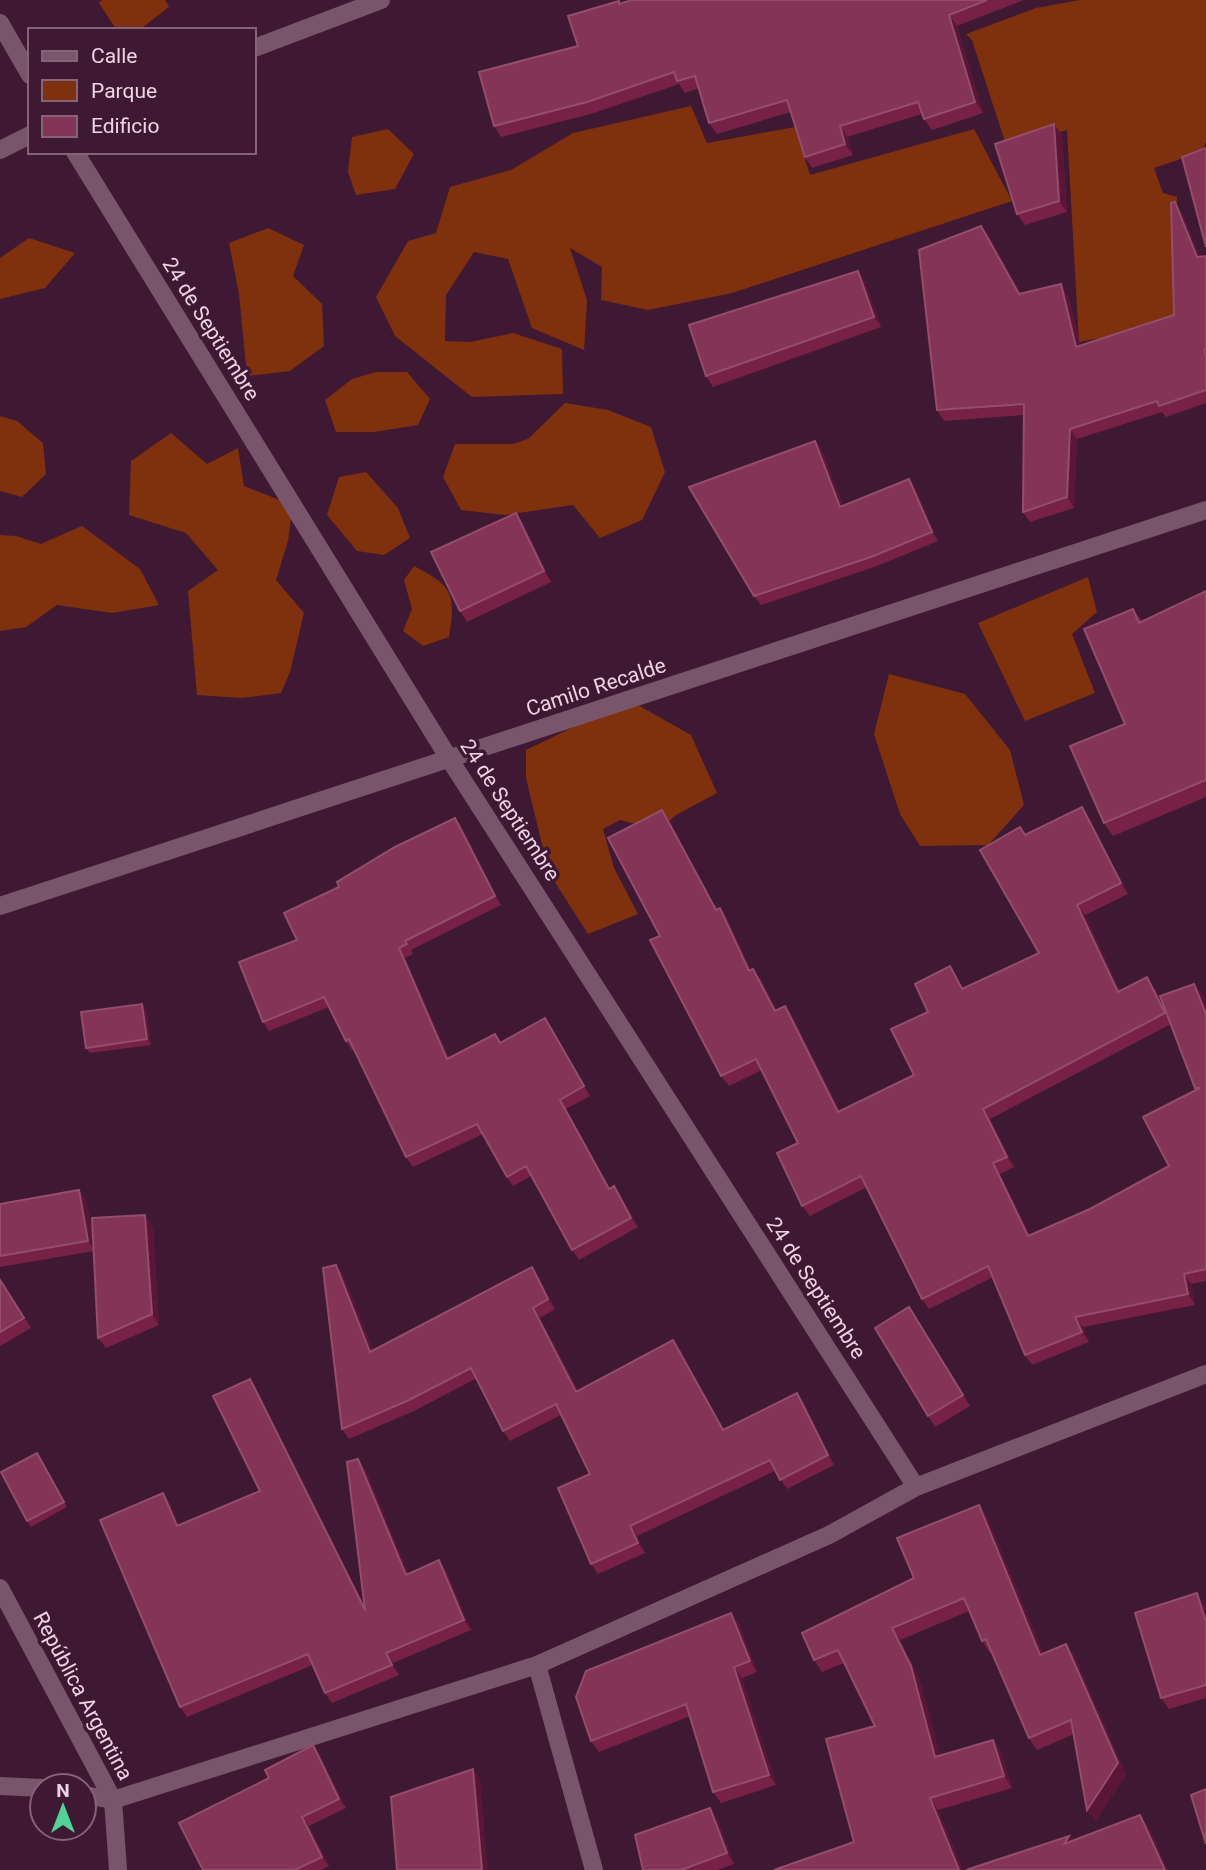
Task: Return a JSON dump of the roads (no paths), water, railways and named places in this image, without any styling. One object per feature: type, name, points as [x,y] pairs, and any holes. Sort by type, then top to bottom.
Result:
[{"type":"street","points":[[256,47],[381,0]]},
{"type":"street","points":[[0,23],[28,72]]},
{"type":"street","points":[[0,150],[28,136]]},
{"type":"street","name":"24 de Septiembre","points":[[76,154],[450,760],[916,1487]]},
{"type":"street","name":"Camilo Recalde","points":[[0,906],[1206,510]]},
{"type":"street","points":[[98,1797],[113,1800],[537,1665],[829,1535],[916,1487],[1206,1374]]},
{"type":"street","name":"República Argentina","points":[[0,1588],[113,1800],[118,1870]]},
{"type":"street","points":[[537,1665],[594,1870]]},
{"type":"street","points":[[0,1786],[28,1787]]}]
